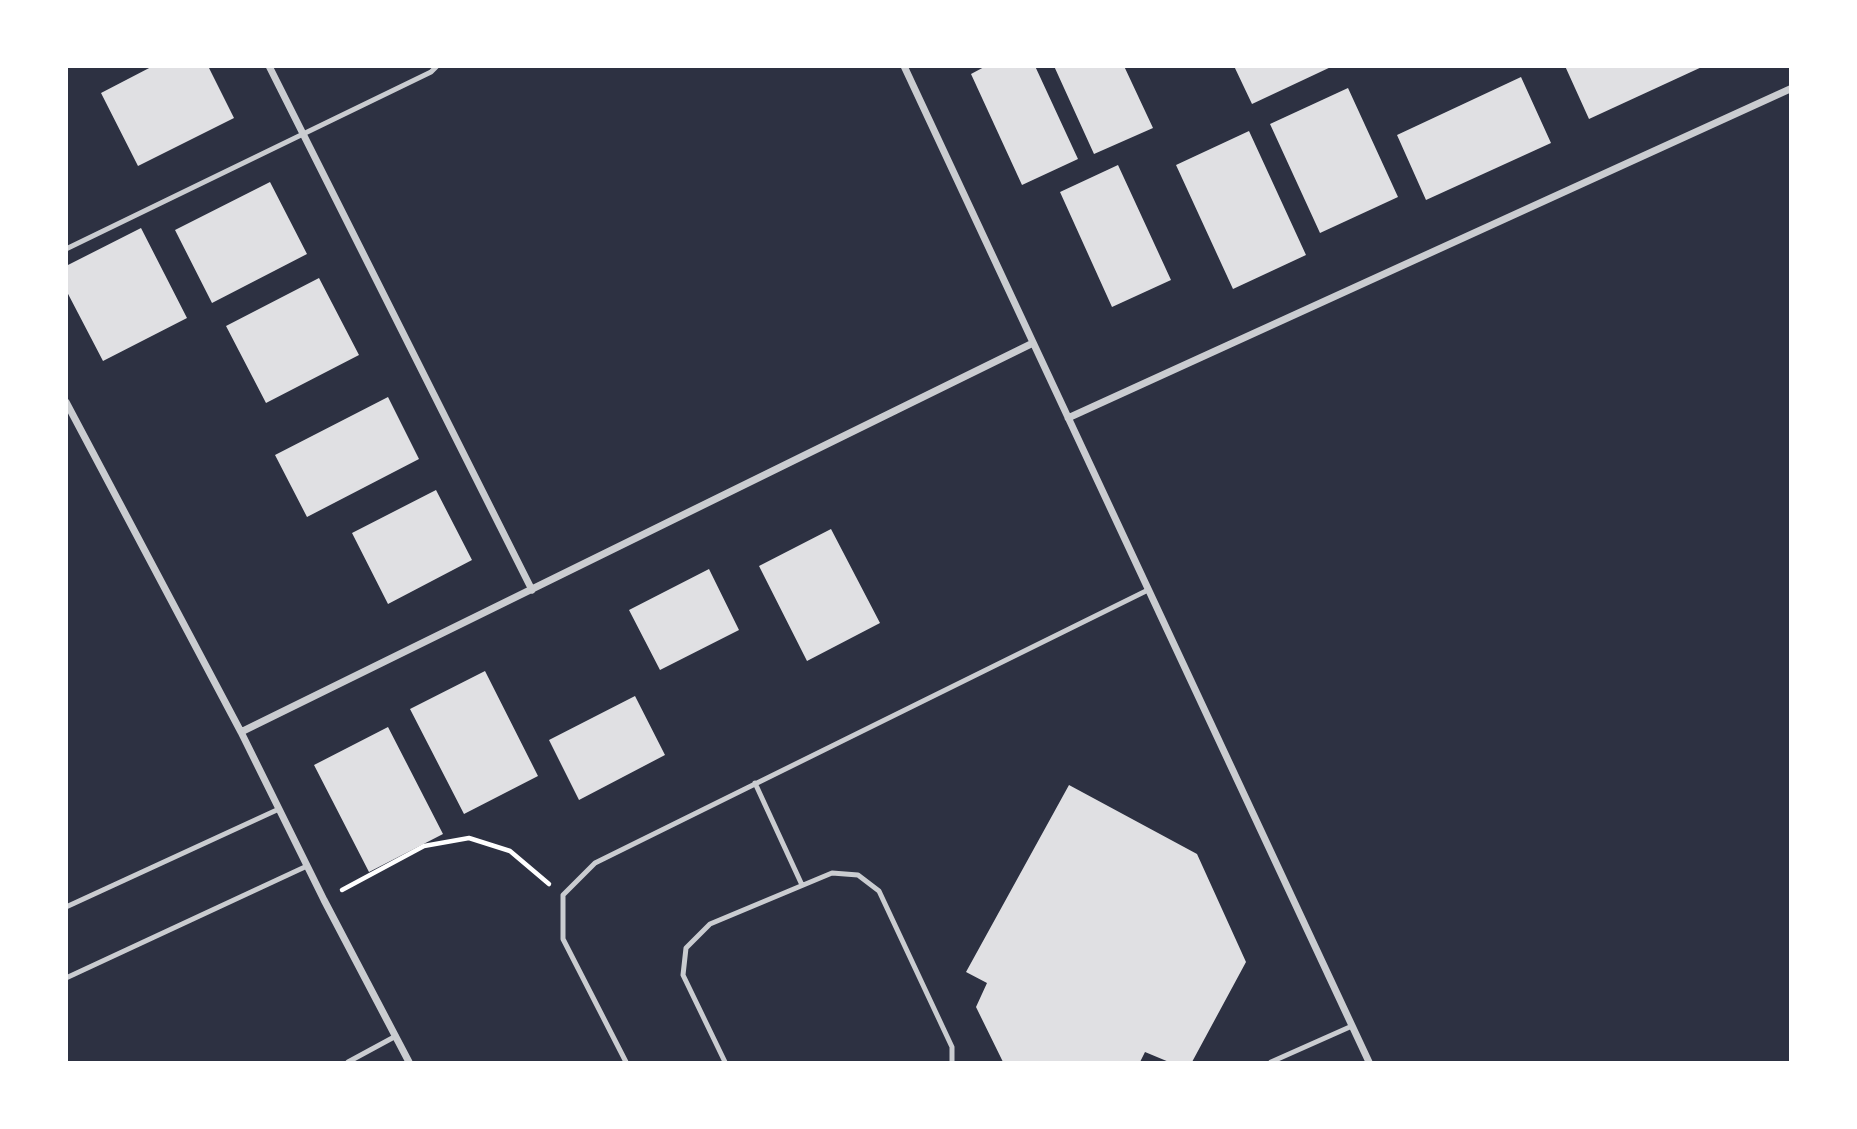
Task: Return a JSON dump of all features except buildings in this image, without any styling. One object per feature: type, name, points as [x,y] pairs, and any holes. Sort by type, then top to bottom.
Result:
[{"type":"street","points":[[269,66],[532,590]]},
{"type":"street","points":[[904,66],[1369,1062]]},
{"type":"street","points":[[1068,418],[1790,89]]},
{"type":"street","points":[[241,732],[1033,343]]},
{"type":"street","points":[[66,402],[241,732],[324,900],[409,1062]]},
{"type":"lane","points":[[66,249],[431,72],[437,66]]},
{"type":"lane","points":[[626,1062],[563,939],[563,895],[595,863],[1148,590]]},
{"type":"lane","points":[[755,783],[802,886]]},
{"type":"lane","points":[[66,907],[279,809]]},
{"type":"lane","points":[[66,978],[307,866]]},
{"type":"lane","points":[[725,1062],[683,975],[686,948],[710,924],[832,873],[858,874],[879,891],[952,1047],[952,1062]]},
{"type":"lane","points":[[1271,1062],[1352,1026]]},
{"type":"lane","points":[[348,1062],[396,1036]]},
{"type":"path","points":[[324,900],[424,846],[469,838],[510,851],[563,895]]}]
